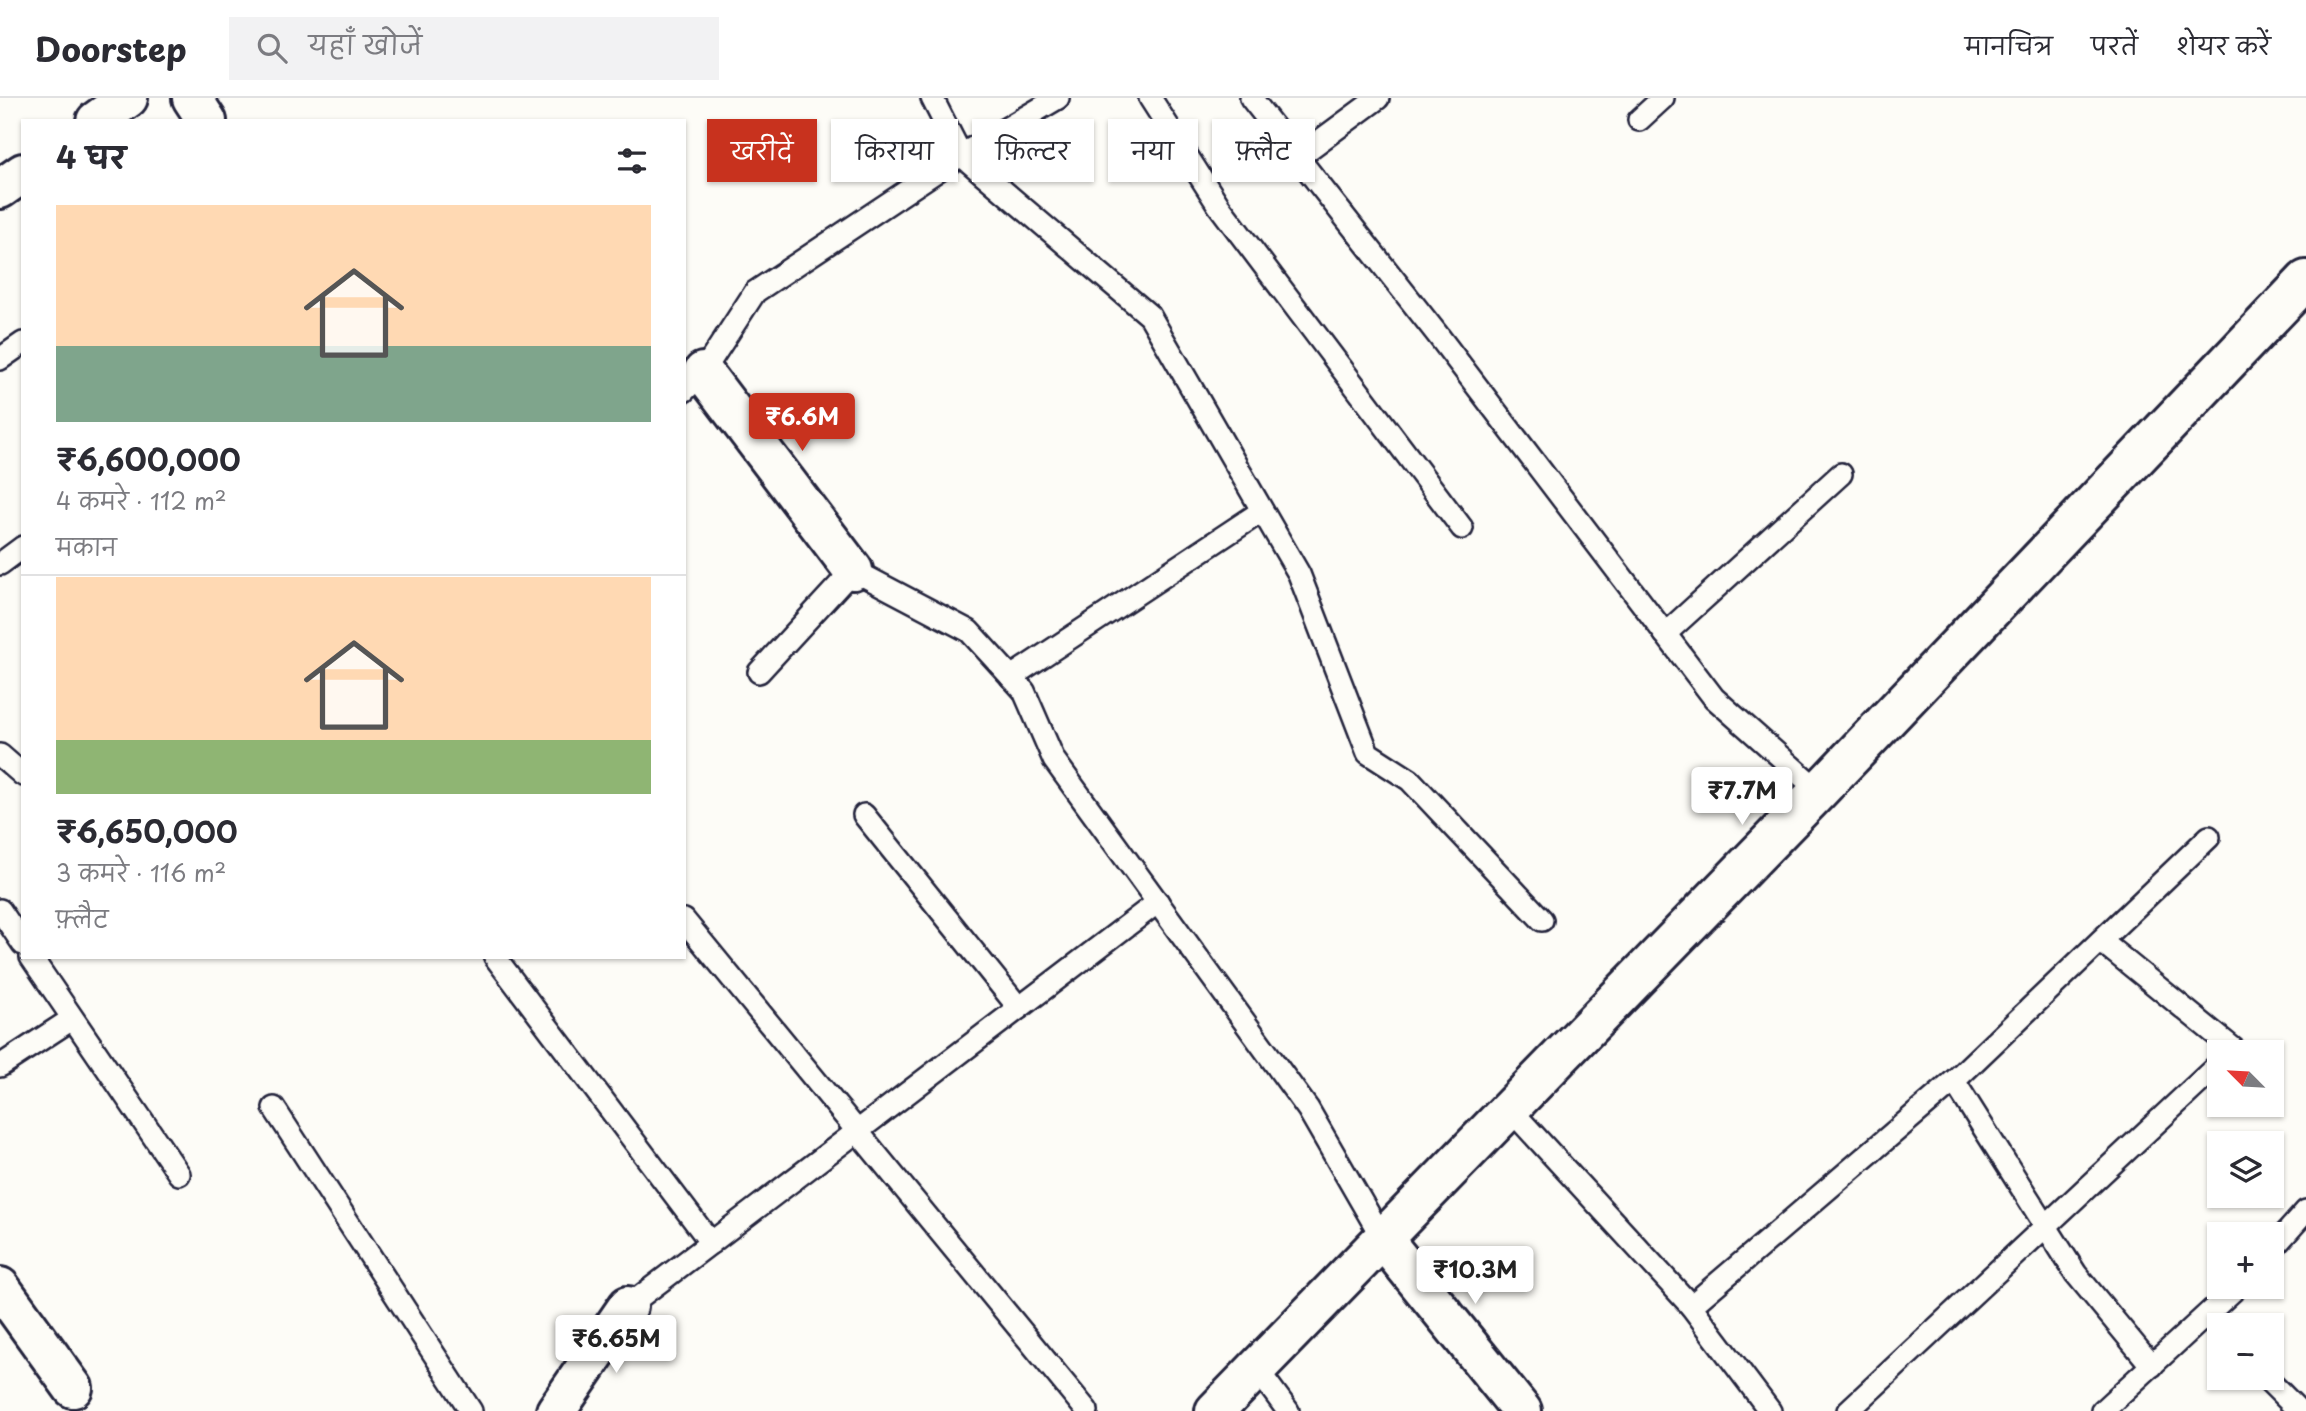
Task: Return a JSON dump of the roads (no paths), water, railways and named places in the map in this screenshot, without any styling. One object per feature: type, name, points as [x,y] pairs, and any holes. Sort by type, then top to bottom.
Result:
[{"type":"street","points":[[99,119],[128,98]]},
{"type":"street","points":[[192,98],[206,119]]},
{"type":"street","points":[[0,189],[21,174]]},
{"type":"street","points":[[1215,1411],[1819,791],[2306,279]]},
{"type":"street","points":[[694,381],[853,570]]},
{"type":"street","points":[[1383,1239],[1522,1411]]},
{"type":"street","points":[[0,1287],[73,1388]]},
{"type":"street","points":[[556,1411],[628,1306]]},
{"type":"lane","points":[[932,98],[961,155],[1150,316],[1299,575],[1368,753],[1410,780],[1542,920]]},
{"type":"lane","points":[[694,381],[755,292],[961,155],[1058,98]]},
{"type":"lane","points":[[1150,98],[1219,206],[1462,528]]},
{"type":"lane","points":[[1251,98],[1268,119]]},
{"type":"lane","points":[[1315,144],[1378,98]]},
{"type":"lane","points":[[1639,120],[1663,98]]},
{"type":"lane","points":[[1315,179],[1437,334],[1714,698],[1819,791]]},
{"type":"lane","points":[[0,359],[21,344]]},
{"type":"lane","points":[[1665,634],[1841,474]]},
{"type":"lane","points":[[1011,677],[1262,511]]},
{"type":"lane","points":[[0,564],[21,548]]},
{"type":"lane","points":[[759,672],[853,570],[968,631],[1024,691],[1054,760],[1308,1109],[1383,1239]]},
{"type":"lane","points":[[0,755],[21,773]]},
{"type":"lane","points":[[864,815],[1019,1008]]},
{"type":"lane","points":[[1691,1306],[1954,1081],[2209,837]]},
{"type":"lane","points":[[628,1306],[1157,902]]},
{"type":"lane","points":[[0,910],[21,941]]},
{"type":"lane","points":[[686,922],[1087,1411]]},
{"type":"lane","points":[[2101,941],[2223,1040]]},
{"type":"lane","points":[[32,959],[179,1174]]},
{"type":"lane","points":[[497,959],[711,1243]]},
{"type":"lane","points":[[0,1066],[72,1018]]},
{"type":"lane","points":[[1848,1411],[2207,1075]]},
{"type":"lane","points":[[1954,1081],[2076,1273],[2152,1366]]},
{"type":"lane","points":[[274,1108],[471,1411]]},
{"type":"lane","points":[[1510,1109],[1691,1306],[1770,1411]]},
{"type":"lane","points":[[2284,1235],[2306,1210]]},
{"type":"lane","points":[[2102,1411],[2152,1366],[2207,1328]]},
{"type":"lane","points":[[1257,1369],[1288,1411]]},
{"type":"lane","points":[[2278,1390],[2299,1411]]}]
